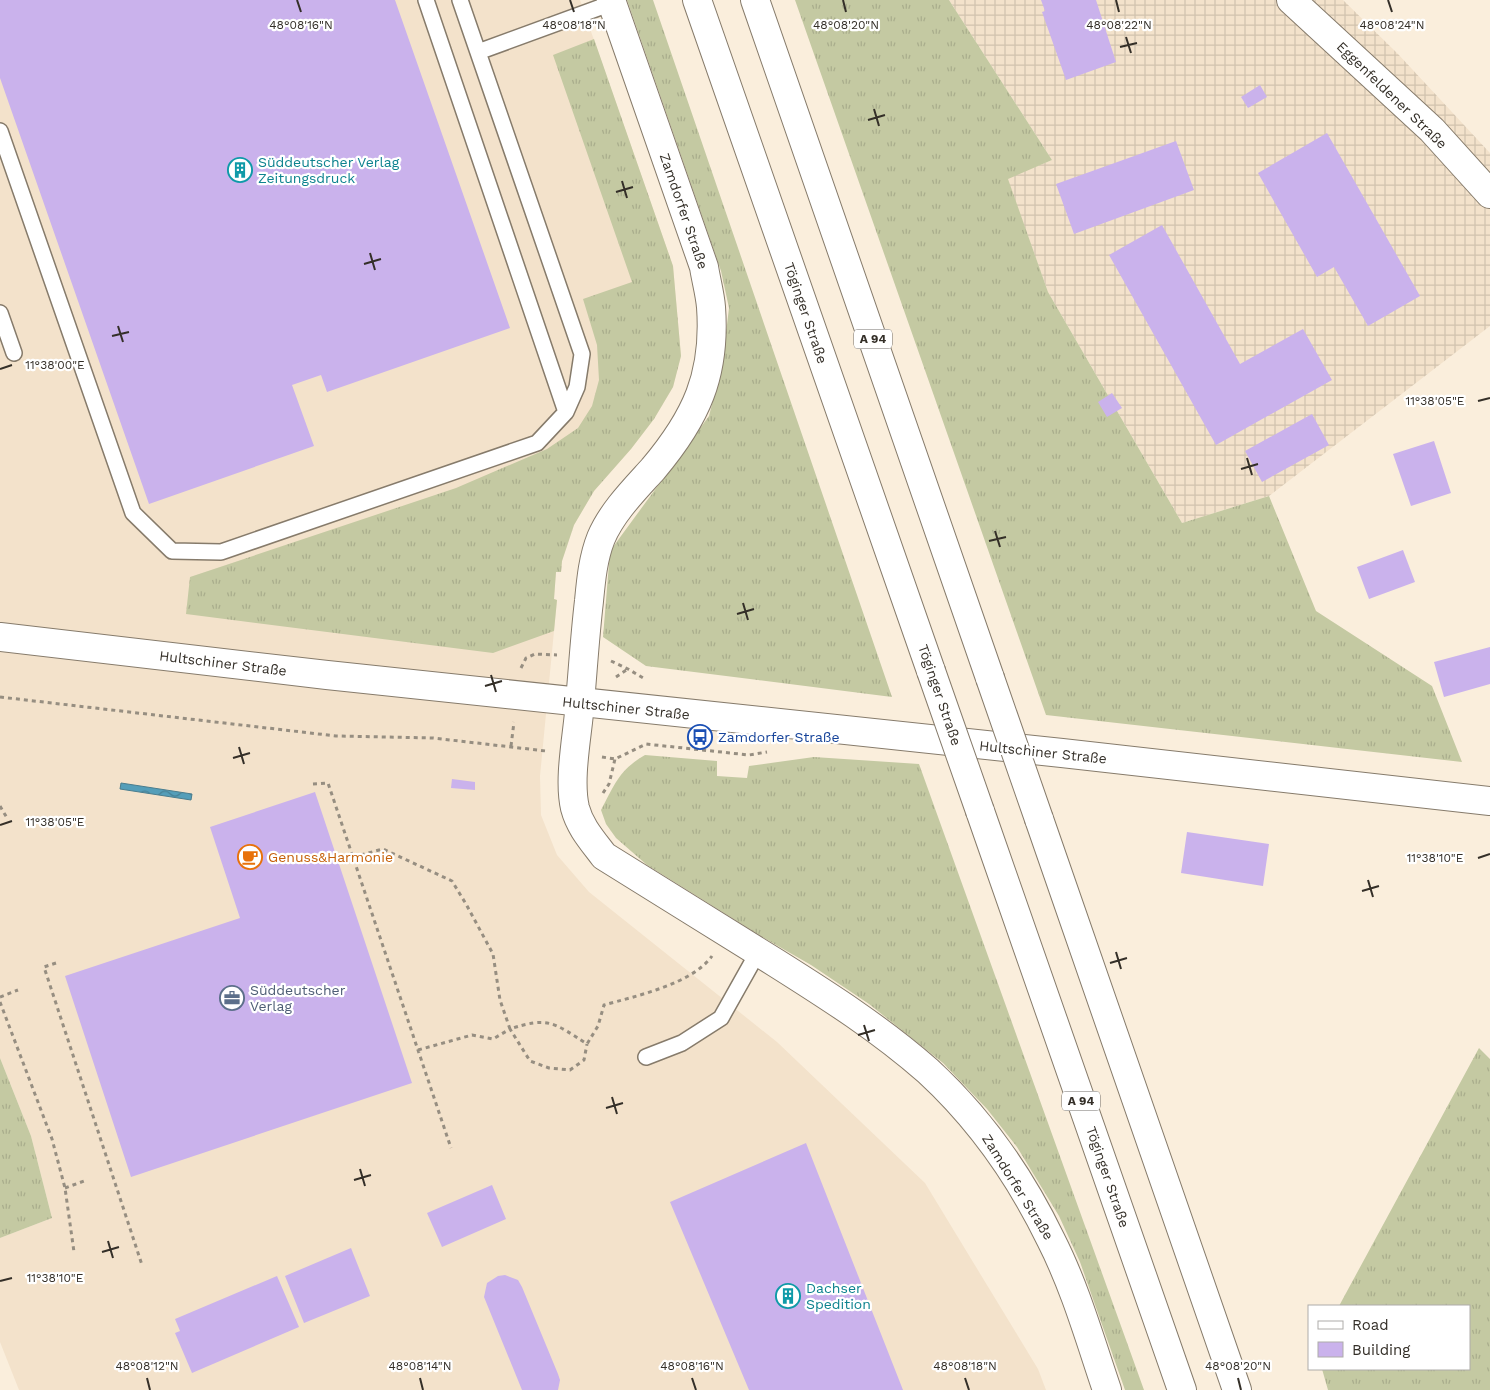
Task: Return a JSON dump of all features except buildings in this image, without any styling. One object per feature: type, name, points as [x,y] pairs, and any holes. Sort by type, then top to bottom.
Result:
[{"type":"main road","name":"Töginger Straße","points":[[697,0],[1182,1390]]},
{"type":"main road","name":"A 94","points":[[755,0],[1237,1390]]},
{"type":"main road","name":"Eggenfeldener Straße","points":[[1291,0],[1432,130],[1490,194]]},
{"type":"main road","name":"Zamdorfer Straße","points":[[612,1],[704,266],[711,306],[712,340],[708,370],[697,404],[671,448],[612,517],[601,538],[593,562],[575,754],[575,808],[582,828],[604,856],[831,998],[878,1030],[929,1073],[970,1116],[992,1142],[1033,1206],[1052,1240],[1068,1279],[1107,1390]]},
{"type":"main road","name":"Hultschiner Straße","points":[[0,637],[327,676],[1072,754],[1490,801]]},
{"type":"lane","points":[[426,0],[566,412]]},
{"type":"lane","points":[[0,131],[133,513],[172,551],[221,552],[537,443],[566,412],[577,387],[582,354],[460,0]]},
{"type":"lane","points":[[478,52],[612,1]]},
{"type":"lane","points":[[0,313],[14,353]]},
{"type":"lane","points":[[646,1057],[682,1043],[721,1018],[758,952]]},
{"type":"path","points":[[0,697],[336,736],[433,738],[575,754]]},
{"type":"path","points":[[726,753],[727,746]]},
{"type":"path","points":[[313,784],[328,783],[452,1148]]},
{"type":"path","points":[[0,806],[7,818]]},
{"type":"path","points":[[353,856],[383,849],[452,881],[493,954],[500,1000],[510,1029],[530,1061],[549,1068],[570,1070],[584,1060],[587,1044],[598,1026],[604,1004],[667,987],[706,964]]},
{"type":"path","points":[[56,963],[44,967],[142,1264]]},
{"type":"path","points":[[0,997],[18,990]]},
{"type":"path","points":[[0,1002],[52,1139],[65,1188],[74,1252]]},
{"type":"path","points":[[418,1050],[472,1036],[493,1039],[510,1029],[530,1022],[554,1023],[587,1044]]},
{"type":"path","points":[[65,1188],[84,1182]]},
{"type":"shaded area","points":[[0,0],[580,0],[673,266],[681,356],[673,387],[654,419],[631,449],[594,491],[574,525],[562,561],[561,572],[556,572],[554,599],[557,600],[540,776],[541,815],[557,855],[589,892],[777,1042],[925,1183],[1038,1369],[1046,1390],[19,1390],[0,1342],[0,1238],[52,1218],[31,1136],[0,1058]]},
{"type":"shaded area","points":[[949,0],[1343,0],[1398,54],[1490,153],[1490,326],[1269,496],[1182,523],[1048,292],[1007,178],[1052,160]]},
{"type":"green space","points":[[627,0],[653,0],[892,697],[646,666],[603,637],[610,551],[709,416],[722,365],[729,308],[721,271]]},
{"type":"green space","points":[[795,0],[949,0],[1052,160],[1008,179],[1048,292],[1182,523],[1269,496],[1316,611],[1432,686],[1462,762],[1046,715]]},
{"type":"green space","points":[[594,39],[673,266],[681,356],[673,387],[654,419],[631,449],[594,491],[574,525],[562,561],[561,572],[556,572],[554,599],[557,600],[554,631],[493,653],[186,614],[190,577],[456,488],[547,449],[578,428],[592,406],[599,380],[597,345],[583,299],[632,282],[553,55]]},
{"type":"green space","points":[[645,755],[717,761],[717,776],[747,778],[749,766],[814,757],[919,764],[1144,1390],[1125,1390],[1080,1262],[1059,1216],[1017,1147],[987,1109],[943,1063],[869,1004],[811,965],[647,865],[616,838],[606,824],[601,810],[618,778],[629,766]]},
{"type":"green space","points":[[1479,1048],[1490,1059],[1490,1390],[1328,1390],[1322,1370],[1470,1370],[1470,1305],[1340,1305]]},
{"type":"green space","points":[[0,1058],[31,1136],[52,1218],[0,1238]]},
{"type":"water","points":[[121,783],[192,794],[191,800],[120,789]]},
{"type":"place","name":"Süddeutscher Verlag Zeitungsdruck","points":[[240,170]]},
{"type":"place","name":"Zamdorfer Straße","points":[[700,737]]},
{"type":"place","name":"Genuss&Harmonie","points":[[250,857]]},
{"type":"place","name":"Süddeutscher Verlag","points":[[232,998]]},
{"type":"place","name":"Dachser Spedition","points":[[788,1296]]}]
